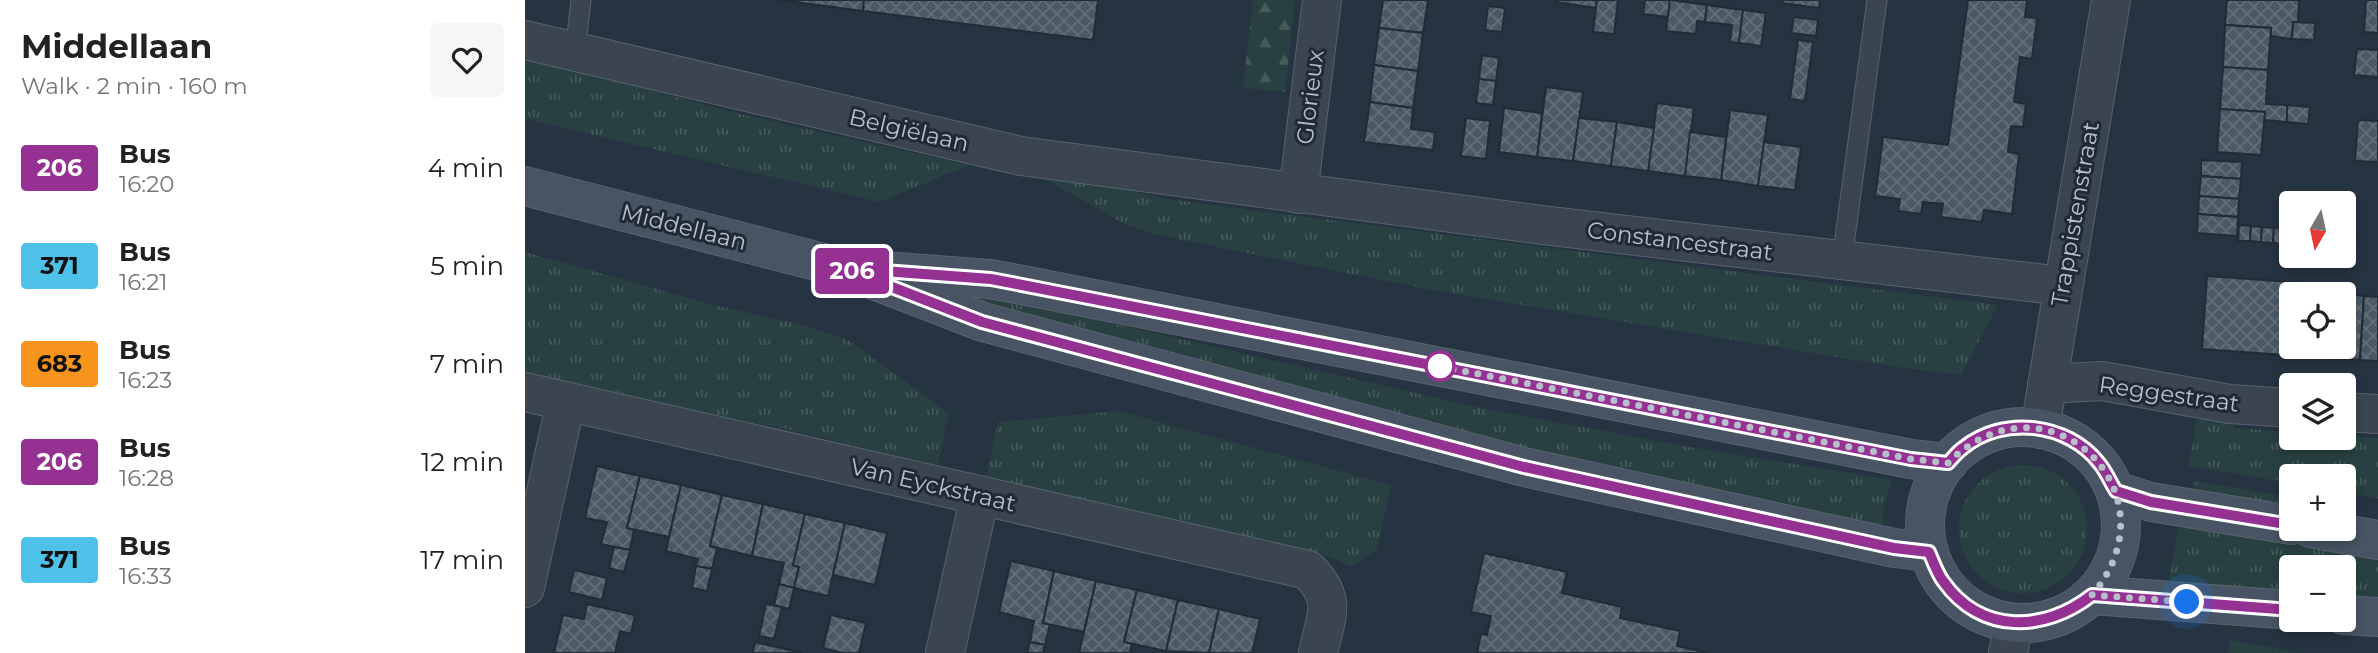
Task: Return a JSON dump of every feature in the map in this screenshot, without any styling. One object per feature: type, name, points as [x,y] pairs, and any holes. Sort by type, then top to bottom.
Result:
[{"type":"main road","name":"Middellaan","points":[[525,186],[843,268],[982,322],[1524,467],[1894,548],[1929,552]]},
{"type":"main road","name":"Middellaan","points":[[843,268],[991,279],[1911,459],[1948,463]]},
{"type":"main road","points":[[2004,429],[2040,429],[2061,434],[2080,444],[2099,463],[2116,491],[2122,523],[2120,544],[2114,563],[2092,595],[2075,608],[2011,638],[1991,618],[1969,607],[1941,580],[1929,552],[1925,529],[1928,502],[1936,481],[1963,447],[2004,429]]},
{"type":"main road","points":[[2116,491],[2151,502],[2279,523]]},
{"type":"main road","points":[[2356,536],[2378,540]]},
{"type":"main road","points":[[2092,595],[2279,609]]},
{"type":"main road","points":[[2356,616],[2378,617]]},
{"type":"street","name":"Glorieux","points":[[1298,194],[1322,0]]},
{"type":"street","name":"Trappistenstraat","points":[[2040,429],[2111,0]]},
{"type":"street","name":"Belgiëlaan","points":[[525,40],[1021,156],[1298,194]]},
{"type":"street","name":"Constancestraat","points":[[1298,194],[2062,286]]},
{"type":"street","name":"Reggestraat","points":[[2047,384],[2102,382],[2230,404],[2279,407]]},
{"type":"street","name":"Van Eyckstraat","points":[[525,392],[1308,570],[1321,583],[1328,598],[1318,653]]},
{"type":"street","points":[[525,588],[566,401]]},
{"type":"street","points":[[2356,413],[2378,414]]},
{"type":"street","points":[[945,653],[980,495]]},
{"type":"lane","points":[[575,53],[581,0]]},
{"type":"lane","points":[[1842,260],[1877,0]]},
{"type":"green space","points":[[1253,0],[1295,0],[1285,92],[1243,88]]},
{"type":"green space","points":[[525,56],[735,113],[969,165],[880,202],[525,119]]},
{"type":"green space","points":[[1045,179],[1092,183],[1167,199],[1998,305],[1961,375],[1904,368],[1437,291],[1158,235],[1126,225]]},
{"type":"green space","points":[[525,252],[717,306],[799,324],[848,340],[949,413],[938,465],[772,426],[725,418],[712,419],[688,409],[621,393],[525,375]]},
{"type":"green space","points":[[938,287],[1011,300],[1476,407],[1684,446],[1892,480],[1884,505],[1882,535],[1750,508],[967,304]]},
{"type":"green space","points":[[1119,411],[1391,485],[1377,551],[1350,567],[1305,549],[986,477],[998,422]]},
{"type":"green space","points":[[2198,412],[2233,417],[2234,428],[2279,431],[2279,450],[2356,450],[2356,437],[2378,438],[2378,498],[2356,494],[2356,464],[2279,464],[2279,481],[2189,466]]},
{"type":"green space","points":[[2023,465],[2047,470],[2068,484],[2082,505],[2087,529],[2082,553],[2068,574],[2047,588],[2023,593],[1999,588],[1978,574],[1964,553],[1959,529],[1964,505],[1978,484],[1999,470]]},
{"type":"green space","points":[[2194,481],[2279,495],[2279,507],[2192,493]]},
{"type":"green space","points":[[2179,525],[2378,557],[2378,608],[2356,605],[2356,555],[2279,555],[2279,597],[2169,583]]},
{"type":"green space","points":[[2230,640],[2300,653],[2228,653]]},
{"type":"building","points":[[780,0],[864,0],[863,11]]},
{"type":"building","points":[[864,0],[1098,0],[1093,40],[863,11]]},
{"type":"building","points":[[1383,0],[1428,0],[1423,33],[1379,28]]},
{"type":"building","points":[[1556,0],[1597,0],[1596,8]]},
{"type":"building","points":[[1597,0],[1618,0],[1614,34],[1593,32]]},
{"type":"building","points":[[1645,0],[1670,0],[1668,17],[1643,14]]},
{"type":"building","points":[[1670,0],[1707,5],[1705,22],[1697,21],[1696,34],[1666,31]]},
{"type":"building","points":[[1783,0],[1820,0],[1819,8],[1782,3]]},
{"type":"building","points":[[1968,0],[2027,0],[2025,17],[2037,18],[2032,59],[2020,57],[2014,102],[2026,104],[2023,127],[2011,126],[2008,152],[2019,154],[2012,214],[1984,210],[1982,222],[1941,217],[1943,204],[1923,202],[1921,214],[1898,211],[1900,199],[1878,196],[1875,198],[1883,137],[1948,145]]},
{"type":"building","points":[[2227,0],[2299,0],[2298,22],[2293,22],[2292,39],[2271,36],[2271,28],[2225,25]]},
{"type":"building","points":[[2366,0],[2378,0],[2378,33],[2364,32]]},
{"type":"building","points":[[1707,5],[1743,10],[1739,43],[1730,42],[1732,25],[1705,22]]},
{"type":"building","points":[[1488,6],[1505,8],[1502,32],[1485,30]]},
{"type":"building","points":[[1743,10],[1766,13],[1761,46],[1739,43]]},
{"type":"building","points":[[1794,17],[1818,20],[1816,36],[1791,33]]},
{"type":"building","points":[[2293,22],[2315,23],[2314,40],[2292,39]]},
{"type":"building","points":[[2225,25],[2271,28],[2268,70],[2223,67]]},
{"type":"building","points":[[1379,28],[1423,33],[1418,71],[1374,65]]},
{"type":"building","points":[[1798,40],[1813,42],[1805,101],[1790,99]]},
{"type":"building","points":[[2357,49],[2378,50],[2378,77],[2354,75]]},
{"type":"building","points":[[1482,55],[1499,58],[1496,81],[1479,79]]},
{"type":"building","points":[[1374,65],[1418,71],[1413,108],[1370,102]]},
{"type":"building","points":[[2223,67],[2268,70],[2266,104],[2287,105],[2287,122],[2264,120],[2265,112],[2220,109]]},
{"type":"building","points":[[1479,79],[1496,81],[1493,105],[1476,103]]},
{"type":"building","points":[[1546,87],[1583,92],[1573,161],[1537,157]]},
{"type":"building","points":[[1370,102],[1413,108],[1411,129],[1435,132],[1433,150],[1364,142]]},
{"type":"building","points":[[1657,103],[1694,108],[1685,176],[1648,171]]},
{"type":"building","points":[[2287,105],[2310,107],[2308,124],[2287,122]]},
{"type":"building","points":[[1504,108],[1542,113],[1537,157],[1499,152]]},
{"type":"building","points":[[2220,109],[2265,112],[2261,155],[2217,152]]},
{"type":"building","points":[[1730,110],[1768,115],[1758,186],[1721,180]]},
{"type":"building","points":[[1466,118],[1490,121],[1486,159],[1461,156]]},
{"type":"building","points":[[1579,118],[1617,122],[1611,166],[1573,161]]},
{"type":"building","points":[[2358,120],[2378,121],[2378,162],[2355,161]]},
{"type":"building","points":[[1617,122],[1654,128],[1648,171],[1611,166]]},
{"type":"building","points":[[1690,132],[1726,137],[1721,180],[1685,176]]},
{"type":"building","points":[[1764,142],[1801,147],[1795,190],[1758,186]]},
{"type":"building","points":[[2201,160],[2242,162],[2241,179],[2201,176]]},
{"type":"building","points":[[2201,176],[2241,179],[2239,199],[2199,196]]},
{"type":"building","points":[[2199,196],[2239,199],[2238,217],[2198,214]]},
{"type":"building","points":[[2198,214],[2238,217],[2237,236],[2197,233]]},
{"type":"building","points":[[2239,225],[2251,226],[2250,241],[2238,241]]},
{"type":"building","points":[[2251,226],[2262,227],[2261,242],[2250,241]]},
{"type":"building","points":[[2262,227],[2274,228],[2273,243],[2261,242]]},
{"type":"building","points":[[2274,228],[2279,228],[2279,244],[2273,243]]},
{"type":"building","points":[[2207,276],[2291,282],[2279,282],[2279,355],[2202,349]]},
{"type":"building","points":[[2356,295],[2364,296],[2360,360],[2345,359],[2356,359]]},
{"type":"building","points":[[2364,296],[2378,297],[2378,361],[2360,360]]},
{"type":"building","points":[[597,466],[640,476],[627,528],[634,529],[630,550],[601,544],[607,522],[585,518]]},
{"type":"building","points":[[640,476],[681,485],[669,537],[627,528]]},
{"type":"building","points":[[681,485],[722,495],[710,546],[717,548],[712,569],[696,566],[698,559],[666,551]]},
{"type":"building","points":[[722,495],[763,504],[752,556],[710,546]]},
{"type":"building","points":[[763,504],[805,514],[793,565],[799,567],[794,588],[779,584],[784,563],[752,556]]},
{"type":"building","points":[[805,514],[845,523],[828,596],[794,588],[799,567],[793,565]]},
{"type":"building","points":[[845,523],[887,533],[875,585],[833,575]]},
{"type":"building","points":[[614,547],[630,550],[624,572],[609,568]]},
{"type":"building","points":[[1484,553],[1567,572],[1562,593],[1622,607],[1620,618],[1680,631],[1677,646],[1708,653],[1477,653],[1481,634],[1487,635],[1491,616],[1471,612]]},
{"type":"building","points":[[1011,561],[1054,571],[1043,623],[1050,624],[1045,645],[1030,642],[1034,621],[999,612]]},
{"type":"building","points":[[696,566],[712,569],[707,591],[692,588]]},
{"type":"building","points":[[574,570],[607,578],[602,600],[569,592]]},
{"type":"building","points":[[1054,571],[1096,581],[1084,632],[1043,623]]},
{"type":"building","points":[[1096,581],[1137,590],[1124,642],[1132,643],[1130,653],[1079,653]]},
{"type":"building","points":[[779,584],[794,588],[789,609],[774,605]]},
{"type":"building","points":[[1137,590],[1178,600],[1166,651],[1124,642]]},
{"type":"building","points":[[1178,600],[1219,609],[1209,653],[1166,651]]},
{"type":"building","points":[[587,604],[635,615],[631,634],[620,631],[615,653],[554,653],[563,615],[584,619]]},
{"type":"building","points":[[766,604],[782,607],[774,639],[759,636]]},
{"type":"building","points":[[1219,609],[1260,619],[1252,653],[1209,653]]},
{"type":"building","points":[[831,615],[866,623],[859,653],[843,653],[823,648]]},
{"type":"building","points":[[755,642],[802,653],[753,653]]},
{"type":"building","points":[[1030,642],[1045,645],[1043,653],[1027,653]]},
{"type":"bus line","name":"206","points":[[2279,523],[2151,502],[2116,491],[2099,463],[2080,444],[2061,434],[2040,429],[2004,429],[1979,438],[1963,447],[1948,463],[1911,459],[991,279],[843,268],[982,322],[1524,467],[1894,548],[1929,552],[1941,580],[1954,594],[1969,607],[1991,618],[2014,623],[2044,621],[2075,608],[2092,595],[2279,609]]},
{"type":"route","points":[[1440,366],[1428,364],[1911,459],[1948,463],[1963,447],[2004,429],[2022,427],[2061,434],[2080,444],[2099,463],[2116,491],[2122,523],[2120,544],[2114,563],[2092,595],[2187,602]]}]
